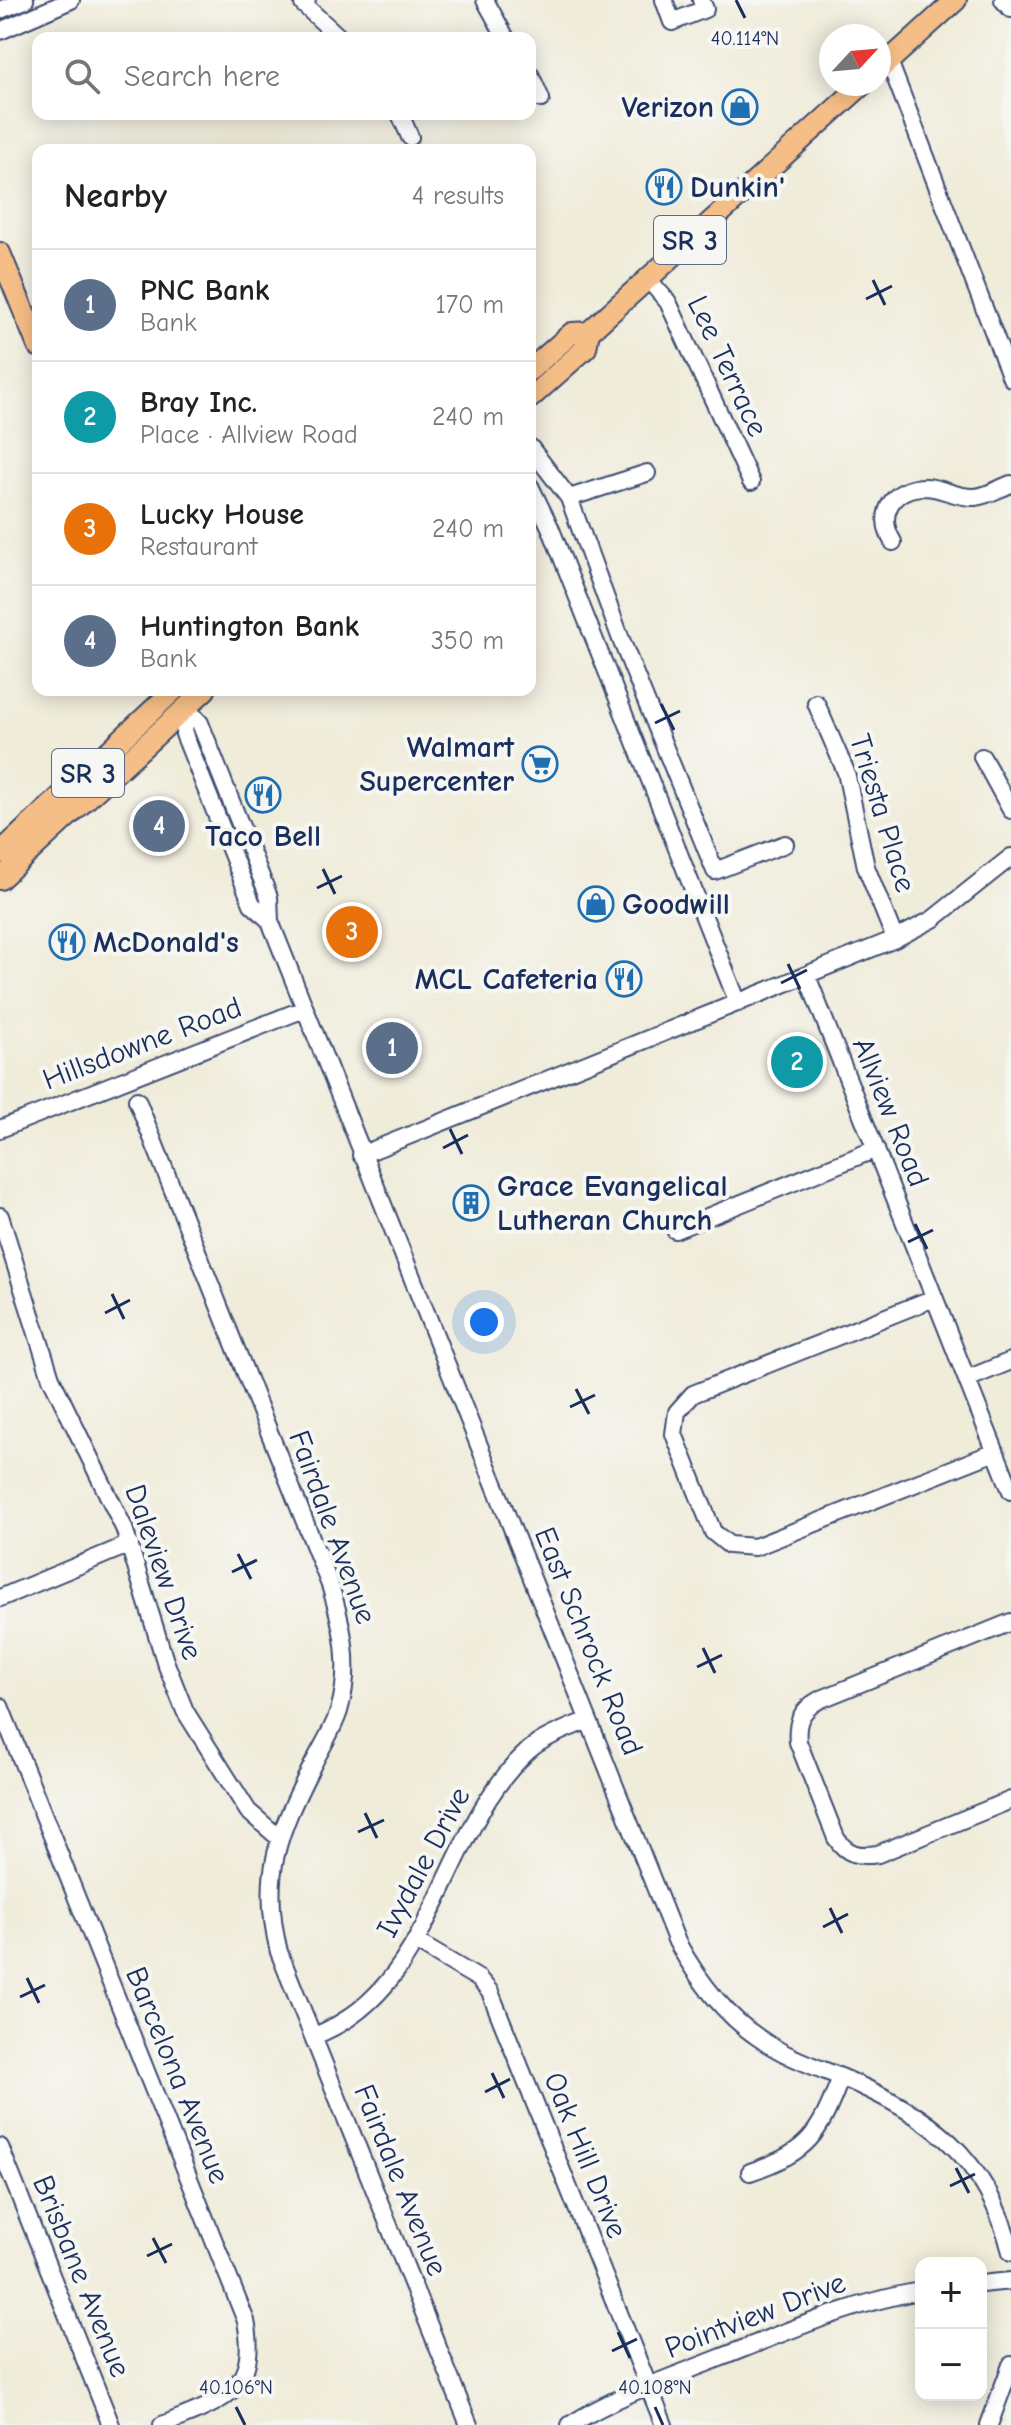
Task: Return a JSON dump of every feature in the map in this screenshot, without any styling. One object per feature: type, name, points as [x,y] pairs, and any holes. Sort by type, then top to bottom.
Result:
[{"type":"main road","points":[[891,59],[956,0]]},
{"type":"main road","name":"SR 3","points":[[536,379],[547,356],[647,278],[850,96]]},
{"type":"main road","points":[[0,253],[32,331]]},
{"type":"main road","name":"SR 3","points":[[536,383],[586,348],[581,332]]},
{"type":"main road","name":"SR 3","points":[[0,853],[180,696]]},
{"type":"main road","name":"SR 3","points":[[0,879],[180,696]]},
{"type":"main road","points":[[0,862],[46,824],[65,794]]},
{"type":"street","points":[[0,10],[25,0]]},
{"type":"street","points":[[0,31],[71,0]]},
{"type":"street","points":[[307,0],[303,4],[333,32]]},
{"type":"street","points":[[485,0],[503,32]]},
{"type":"street","points":[[664,0],[672,22],[705,9],[701,0]]},
{"type":"street","points":[[1003,0],[1011,9]]},
{"type":"street","points":[[891,82],[1011,378]]},
{"type":"street","points":[[536,88],[541,99]]},
{"type":"street","points":[[403,120],[410,137]]},
{"type":"street","name":"Lee Terrace","points":[[647,278],[668,302],[751,482]]},
{"type":"street","points":[[536,455],[569,498],[622,642],[715,871],[785,844]]},
{"type":"street","points":[[569,498],[647,473]]},
{"type":"street","points":[[893,542],[885,529],[884,515],[890,502],[902,494],[928,487],[957,495],[980,496],[1011,484]]},
{"type":"street","points":[[536,498],[738,1003]]},
{"type":"street","name":"East Schrock Road","points":[[182,696],[184,734],[252,904],[270,921],[673,1932],[702,1984],[717,2002],[757,2037],[902,2105],[965,2157],[994,2200],[1011,2252]]},
{"type":"street","name":"Triesta Place","points":[[816,703],[846,772],[863,857],[895,939]]},
{"type":"street","points":[[982,757],[1011,810]]},
{"type":"street","points":[[361,1155],[895,939],[933,919],[1011,857]]},
{"type":"street","name":"Allview Road","points":[[807,976],[1011,1491]]},
{"type":"street","name":"Hillsdowne Road","points":[[0,1129],[304,1009]]},
{"type":"street","name":"Fairdale Avenue","points":[[137,1100],[330,1585],[342,1625],[345,1670],[338,1711],[278,1837],[271,1868],[272,1924],[279,1952],[469,2425]]},
{"type":"street","points":[[675,1230],[876,1149]]},
{"type":"street","name":"Daleview Drive","points":[[0,1216],[51,1378],[77,1437],[106,1487],[130,1544],[165,1661],[185,1711],[248,1811],[278,1837]]},
{"type":"street","points":[[934,1298],[693,1394],[677,1412],[674,1434],[713,1532],[729,1545],[755,1547],[995,1452]]},
{"type":"street","points":[[967,1379],[1011,1361]]},
{"type":"street","points":[[0,1598],[130,1544]]},
{"type":"street","points":[[1011,1622],[809,1706],[796,1728],[798,1742],[817,1791],[843,1849],[867,1856],[1011,1800]]},
{"type":"street","name":"Barcelona Avenue","points":[[0,1706],[246,2321],[252,2350],[247,2370],[236,2388],[205,2408],[162,2425]]},
{"type":"street","name":"Ivydale Drive","points":[[314,2036],[360,2012],[391,1981],[498,1781],[531,1748],[588,1720]]},
{"type":"street","name":"Oak Hill Drive","points":[[415,1941],[479,1979],[490,1992],[664,2425]]},
{"type":"street","points":[[750,2172],[797,2153],[820,2127],[841,2077]]},
{"type":"street","name":"Brisbane Avenue","points":[[0,2147],[111,2425]]},
{"type":"street","points":[[987,2283],[1011,2281]]},
{"type":"street","name":"Pointview Drive","points":[[570,2425],[649,2386],[829,2314],[884,2297],[915,2292]]},
{"type":"street","points":[[989,2425],[1011,2365]]},
{"type":"place","name":"Verizon","points":[[740,107]]},
{"type":"place","name":"Dunkin'","points":[[664,187]]},
{"type":"place","name":"Walmart Supercenter","points":[[540,764]]},
{"type":"place","name":"Taco Bell","points":[[263,795]]},
{"type":"place","name":"Huntington Bank","points":[[159,826]]},
{"type":"place","name":"Goodwill","points":[[596,904]]},
{"type":"place","name":"Lucky House","points":[[352,932]]},
{"type":"place","name":"McDonald's","points":[[67,942]]},
{"type":"place","name":"MCL Cafeteria","points":[[624,979]]},
{"type":"place","name":"PNC Bank","points":[[392,1048]]},
{"type":"place","name":"Bray Inc.","points":[[797,1062]]},
{"type":"place","name":"Grace Evangelical Lutheran Church","points":[[471,1203]]}]
